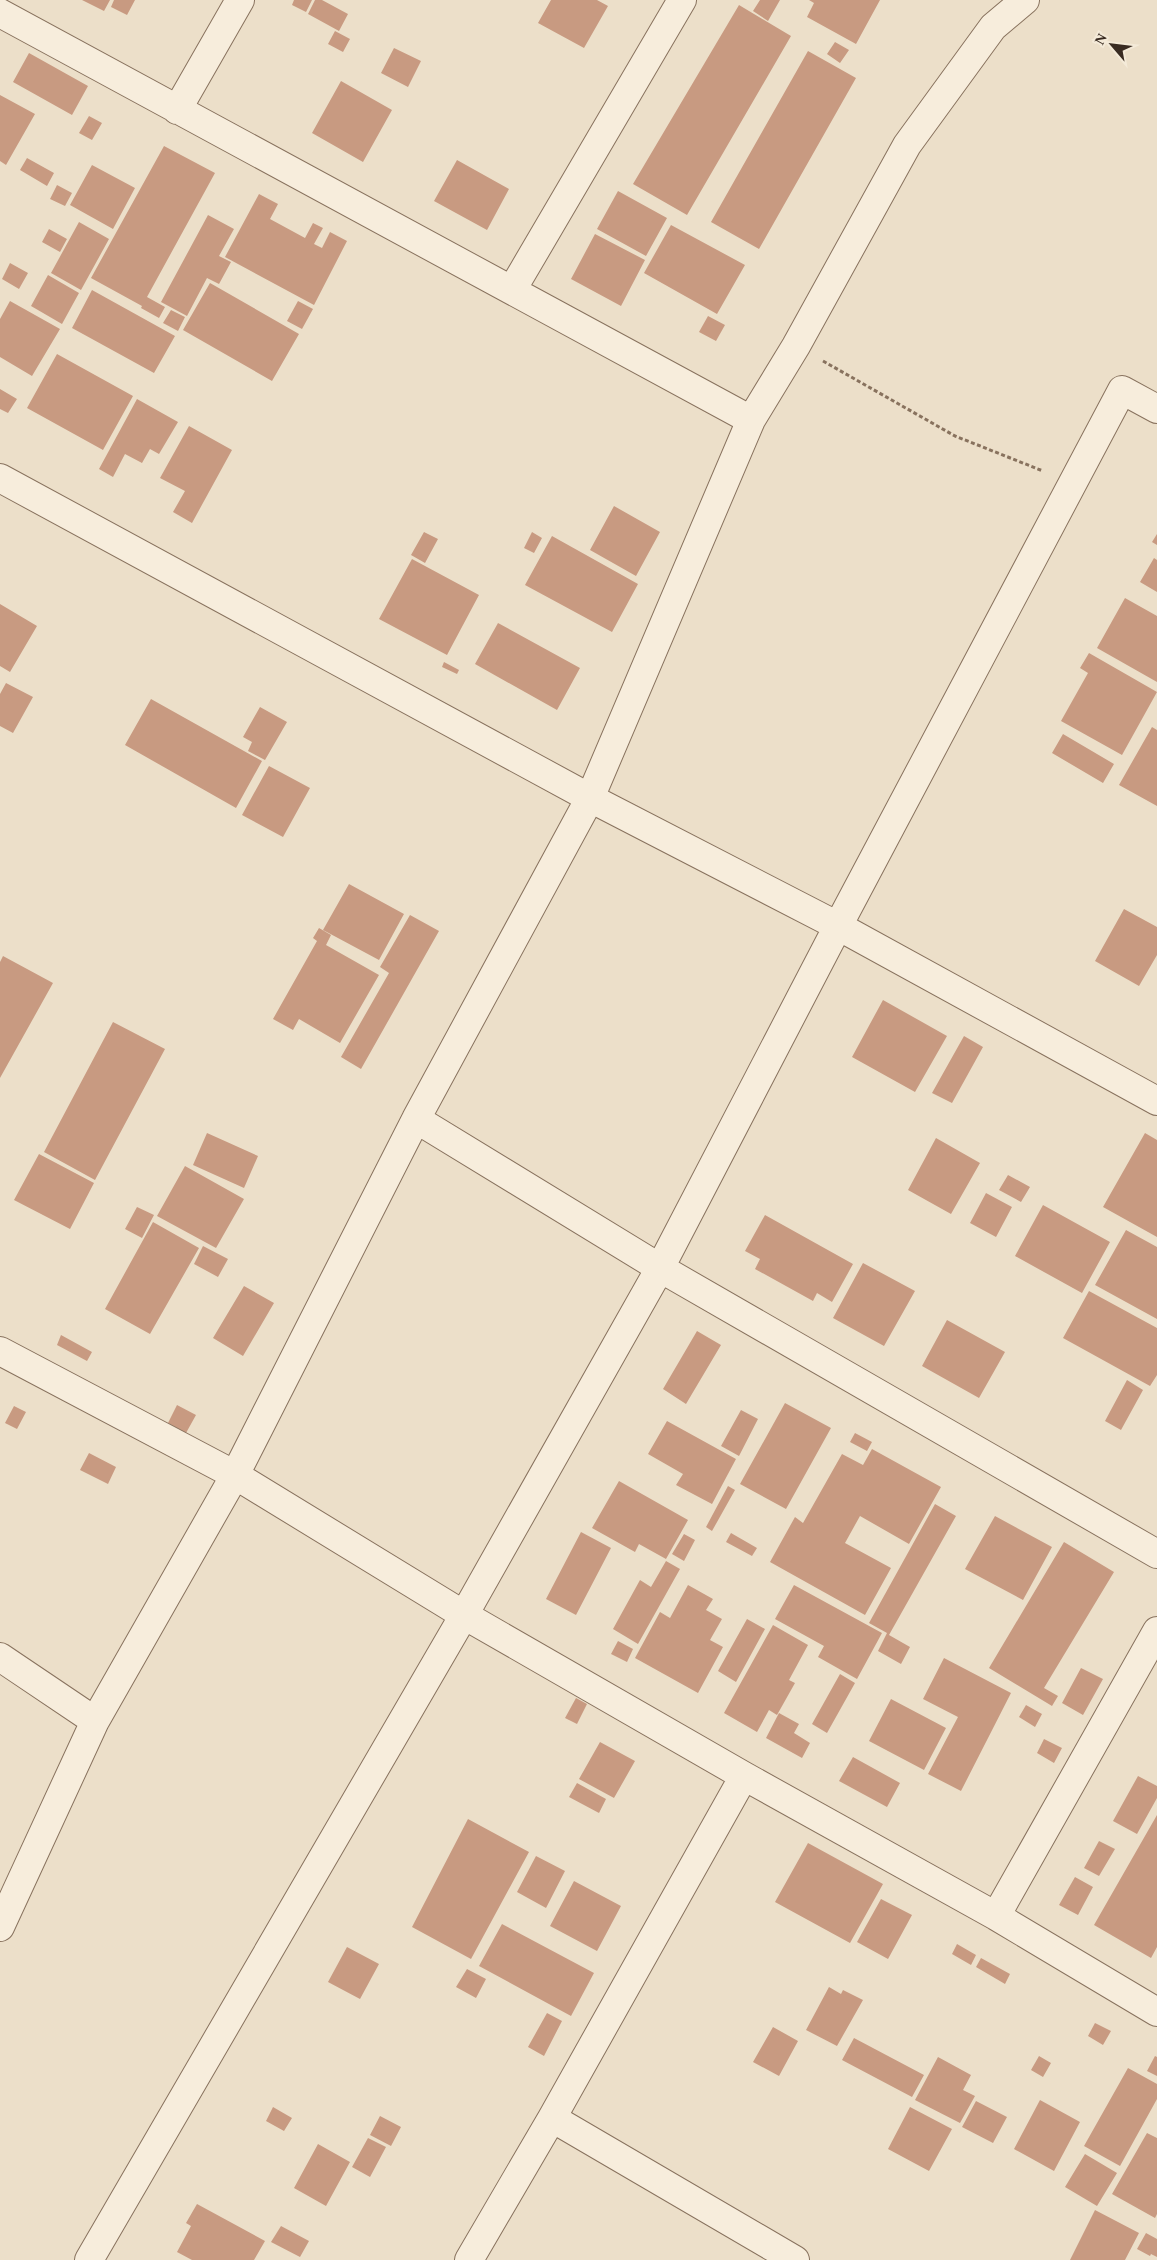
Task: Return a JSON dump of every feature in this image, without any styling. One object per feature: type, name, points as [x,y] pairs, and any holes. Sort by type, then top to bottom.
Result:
[{"type":"street","points":[[177,110],[240,0]]},
{"type":"street","points":[[512,290],[682,0]]},
{"type":"street","points":[[0,1927],[95,1721],[235,1475],[416,1119],[590,798],[751,420],[796,346],[907,145],[993,27],[1025,0]]},
{"type":"street","points":[[0,14],[751,420]]},
{"type":"street","points":[[88,2260],[464,1615],[660,1268],[838,926],[1122,390],[1157,409]]},
{"type":"street","points":[[0,478],[590,798],[838,926],[1157,1101]]},
{"type":"street","points":[[416,1119],[660,1268],[1157,1554]]},
{"type":"street","points":[[0,1351],[235,1475],[464,1615],[744,1776],[996,1916],[1157,2012]]},
{"type":"street","points":[[996,1916],[1157,1631]]},
{"type":"street","points":[[0,1656],[95,1721]]},
{"type":"street","points":[[469,2260],[552,2118],[744,1776]]},
{"type":"street","points":[[552,2118],[795,2260]]},
{"type":"path","points":[[796,346],[955,436],[1073,483]]},
{"type":"building","points":[[82,0],[110,0],[104,11]]},
{"type":"building","points":[[114,0],[135,0],[127,15],[111,7]]},
{"type":"building","points":[[294,0],[312,0],[306,12],[292,5]]},
{"type":"building","points":[[315,0],[322,0],[348,14],[339,31],[308,14]]},
{"type":"building","points":[[551,0],[597,0],[608,6],[584,48],[538,23]]},
{"type":"building","points":[[760,0],[780,0],[768,21],[753,11]]},
{"type":"building","points":[[809,0],[880,0],[856,44],[807,17],[814,3]]},
{"type":"building","points":[[739,5],[791,36],[687,215],[633,184]]},
{"type":"building","points":[[335,31],[350,39],[343,52],[328,44]]},
{"type":"building","points":[[835,42],[849,50],[840,63],[827,54]]},
{"type":"building","points":[[394,48],[421,61],[408,87],[381,73]]},
{"type":"building","points":[[808,51],[856,78],[759,249],[711,222]]},
{"type":"building","points":[[29,53],[88,86],[72,115],[13,82]]},
{"type":"building","points":[[341,81],[392,110],[363,162],[312,133]]},
{"type":"building","points":[[0,95],[35,114],[6,165],[0,161]]},
{"type":"building","points":[[89,116],[102,123],[92,140],[79,133]]},
{"type":"building","points":[[164,146],[215,173],[147,297],[165,307],[159,318],[141,308],[142,306],[91,278]]},
{"type":"building","points":[[27,158],[54,173],[47,186],[20,170]]},
{"type":"building","points":[[457,160],[509,189],[487,230],[434,201]]},
{"type":"building","points":[[92,165],[135,188],[113,229],[70,205]]},
{"type":"building","points":[[57,185],[72,193],[65,206],[50,199]]},
{"type":"building","points":[[618,191],[667,218],[646,256],[597,229]]},
{"type":"building","points":[[259,194],[278,204],[270,219],[305,238],[313,223],[323,228],[314,244],[322,248],[330,232],[347,241],[314,305],[225,257]]},
{"type":"building","points":[[208,215],[234,229],[219,256],[231,262],[219,284],[207,278],[187,316],[161,302]]},
{"type":"building","points":[[79,222],[109,239],[81,290],[51,273]]},
{"type":"building","points":[[671,225],[745,265],[717,314],[644,273]]},
{"type":"building","points":[[49,229],[67,239],[60,252],[42,242]]},
{"type":"building","points":[[595,234],[645,260],[621,306],[571,279]]},
{"type":"building","points":[[10,263],[28,273],[19,289],[2,279]]},
{"type":"building","points":[[48,275],[79,293],[62,324],[31,306]]},
{"type":"building","points":[[210,283],[299,334],[272,381],[183,330]]},
{"type":"building","points":[[92,290],[175,336],[154,373],[72,328]]},
{"type":"building","points":[[10,301],[60,329],[32,376],[0,357],[0,319]]},
{"type":"building","points":[[298,301],[313,309],[302,329],[287,321]]},
{"type":"building","points":[[171,310],[185,317],[178,331],[163,323]]},
{"type":"building","points":[[708,316],[725,325],[716,341],[699,332]]},
{"type":"building","points":[[57,354],[133,396],[103,450],[27,408]]},
{"type":"building","points":[[0,389],[17,399],[8,413],[0,409]]},
{"type":"building","points":[[137,399],[178,422],[159,454],[150,449],[142,463],[125,454],[113,477],[99,469]]},
{"type":"building","points":[[189,426],[232,450],[192,523],[173,512],[185,491],[160,478]]},
{"type":"building","points":[[614,506],[660,532],[636,576],[590,550]]},
{"type":"building","points":[[424,532],[438,539],[425,563],[411,555]]},
{"type":"building","points":[[532,532],[542,538],[534,553],[524,548]]},
{"type":"building","points":[[1157,534],[1157,545],[1152,542]]},
{"type":"building","points":[[552,536],[638,584],[612,632],[525,585]]},
{"type":"building","points":[[1154,558],[1157,560],[1157,592],[1140,582]]},
{"type":"building","points":[[412,559],[479,595],[447,655],[379,619]]},
{"type":"building","points":[[1125,598],[1157,616],[1157,682],[1097,648]]},
{"type":"building","points":[[0,604],[37,626],[10,672],[0,666]]},
{"type":"building","points":[[498,623],[580,668],[557,710],[475,664]]},
{"type":"building","points":[[1089,653],[1157,692],[1122,755],[1061,721],[1088,673],[1080,668]]},
{"type":"building","points":[[444,662],[459,670],[457,674],[442,667]]},
{"type":"building","points":[[6,683],[33,697],[13,733],[0,726],[0,694]]},
{"type":"building","points":[[151,699],[262,761],[236,808],[125,745]]},
{"type":"building","points":[[260,707],[287,722],[265,760],[248,751],[252,742],[243,737]]},
{"type":"building","points":[[1152,727],[1157,730],[1157,806],[1119,785]]},
{"type":"building","points":[[1063,734],[1114,764],[1103,783],[1052,753]]},
{"type":"building","points":[[269,766],[310,788],[283,837],[242,815]]},
{"type":"building","points":[[349,884],[404,914],[379,960],[323,930]]},
{"type":"building","points":[[1124,909],[1157,927],[1157,955],[1139,986],[1095,961]]},
{"type":"building","points":[[410,915],[439,931],[361,1069],[341,1057],[389,973],[380,967]]},
{"type":"building","points":[[319,928],[331,935],[326,945],[379,975],[340,1043],[299,1019],[293,1030],[273,1019],[317,941],[313,938]]},
{"type":"building","points":[[3,956],[53,983],[0,1078],[0,962]]},
{"type":"building","points":[[883,1000],[947,1036],[915,1092],[852,1057]]},
{"type":"building","points":[[113,1022],[165,1049],[95,1180],[44,1152]]},
{"type":"building","points":[[964,1036],[983,1047],[952,1103],[932,1093]]},
{"type":"building","points":[[207,1133],[258,1156],[244,1188],[193,1165]]},
{"type":"building","points":[[1145,1133],[1157,1140],[1157,1237],[1103,1207]]},
{"type":"building","points":[[936,1138],[980,1163],[951,1214],[908,1190]]},
{"type":"building","points":[[39,1154],[94,1183],[70,1229],[14,1200]]},
{"type":"building","points":[[185,1166],[244,1199],[216,1248],[157,1216]]},
{"type":"building","points":[[1008,1175],[1030,1187],[1021,1202],[999,1190]]},
{"type":"building","points":[[986,1193],[1012,1207],[996,1237],[970,1223]]},
{"type":"building","points":[[1043,1205],[1110,1242],[1082,1293],[1015,1256]]},
{"type":"building","points":[[137,1207],[154,1215],[142,1238],[125,1229]]},
{"type":"building","points":[[765,1215],[853,1264],[832,1302],[817,1293],[813,1301],[755,1269],[760,1259],[745,1251]]},
{"type":"building","points":[[153,1222],[199,1248],[150,1334],[105,1309]]},
{"type":"building","points":[[1126,1230],[1157,1247],[1157,1319],[1095,1285]]},
{"type":"building","points":[[203,1246],[228,1259],[218,1277],[194,1264]]},
{"type":"building","points":[[863,1263],[915,1291],[884,1346],[833,1318]]},
{"type":"building","points":[[244,1286],[274,1303],[243,1356],[213,1338]]},
{"type":"building","points":[[1089,1291],[1157,1328],[1157,1375],[1150,1386],[1063,1338]]},
{"type":"building","points":[[947,1320],[1005,1352],[979,1398],[922,1366]]},
{"type":"building","points":[[697,1331],[721,1345],[686,1404],[663,1389]]},
{"type":"building","points":[[61,1335],[92,1352],[87,1361],[57,1345]]},
{"type":"building","points":[[1127,1380],[1143,1390],[1121,1430],[1105,1421]]},
{"type":"building","points":[[785,1403],[831,1428],[786,1509],[740,1484]]},
{"type":"building","points":[[177,1405],[196,1415],[186,1433],[168,1423]]},
{"type":"building","points":[[14,1406],[26,1412],[17,1429],[5,1423]]},
{"type":"building","points":[[741,1410],[758,1419],[739,1456],[721,1446]]},
{"type":"building","points":[[667,1421],[736,1459],[712,1504],[676,1485],[683,1474],[648,1454]]},
{"type":"building","points":[[855,1433],[872,1442],[867,1451],[850,1442]]},
{"type":"building","points":[[872,1449],[941,1487],[909,1544],[860,1516],[845,1543],[891,1568],[865,1615],[770,1562],[795,1517],[803,1523],[842,1454],[863,1465]]},
{"type":"building","points":[[89,1453],[116,1467],[108,1484],[80,1470]]},
{"type":"building","points":[[619,1481],[688,1520],[666,1559],[639,1544],[635,1552],[592,1528]]},
{"type":"building","points":[[728,1486],[735,1490],[712,1531],[706,1527]]},
{"type":"building","points":[[935,1504],[956,1516],[889,1635],[910,1647],[901,1664],[878,1651],[887,1633],[869,1623]]},
{"type":"building","points":[[995,1516],[1052,1547],[1023,1600],[965,1569]]},
{"type":"building","points":[[581,1532],[611,1548],[576,1615],[546,1599]]},
{"type":"building","points":[[731,1533],[757,1548],[752,1556],[726,1542]]},
{"type":"building","points":[[684,1534],[695,1540],[684,1561],[672,1554]]},
{"type":"building","points":[[1064,1542],[1114,1572],[1044,1688],[1058,1696],[1052,1706],[989,1668]]},
{"type":"building","points":[[666,1561],[680,1569],[638,1644],[613,1629],[640,1580],[651,1587]]},
{"type":"building","points":[[688,1585],[713,1599],[706,1610],[722,1619],[710,1640],[723,1647],[698,1693],[635,1658],[660,1612],[670,1618]]},
{"type":"building","points":[[794,1585],[882,1633],[857,1679],[818,1657],[824,1646],[775,1619]]},
{"type":"building","points":[[747,1619],[765,1629],[736,1682],[718,1671]]},
{"type":"building","points":[[773,1625],[808,1645],[789,1680],[795,1683],[777,1715],[769,1710],[757,1732],[724,1713]]},
{"type":"building","points":[[618,1641],[633,1649],[627,1662],[611,1654]]},
{"type":"building","points":[[944,1658],[1011,1693],[961,1791],[928,1774],[958,1717],[923,1699]]},
{"type":"building","points":[[1081,1668],[1103,1679],[1083,1715],[1062,1703]]},
{"type":"building","points":[[840,1674],[855,1683],[827,1733],[812,1724]]},
{"type":"building","points":[[576,1698],[587,1704],[577,1724],[565,1718]]},
{"type":"building","points":[[891,1699],[946,1728],[924,1770],[869,1741]]},
{"type":"building","points":[[1026,1705],[1042,1714],[1035,1727],[1019,1717]]},
{"type":"building","points":[[779,1713],[799,1724],[794,1733],[810,1743],[802,1758],[766,1738]]},
{"type":"building","points":[[1044,1739],[1062,1748],[1054,1763],[1037,1753]]},
{"type":"building","points":[[600,1742],[635,1761],[614,1798],[579,1779]]},
{"type":"building","points":[[853,1757],[900,1783],[887,1807],[839,1781]]},
{"type":"building","points":[[1138,1776],[1157,1786],[1157,1798],[1137,1834],[1113,1821]]},
{"type":"building","points":[[577,1783],[606,1799],[599,1813],[569,1797]]},
{"type":"building","points":[[1157,1815],[1157,1947],[1151,1958],[1094,1925]]},
{"type":"building","points":[[468,1819],[529,1852],[471,1959],[412,1927]]},
{"type":"building","points":[[1099,1841],[1115,1849],[1099,1876],[1084,1868]]},
{"type":"building","points":[[808,1843],[883,1884],[850,1943],[775,1902]]},
{"type":"building","points":[[536,1856],[565,1871],[546,1908],[517,1892]]},
{"type":"building","points":[[1075,1877],[1093,1887],[1078,1915],[1059,1905]]},
{"type":"building","points":[[574,1881],[621,1906],[597,1951],[550,1926]]},
{"type":"building","points":[[881,1899],[912,1915],[888,1959],[857,1942]]},
{"type":"building","points":[[502,1924],[594,1973],[571,2016],[479,1966]]},
{"type":"building","points":[[957,1944],[976,1955],[971,1965],[952,1954]]},
{"type":"building","points":[[347,1947],[379,1964],[360,1999],[328,1982]]},
{"type":"building","points":[[981,1958],[1010,1974],[1005,1984],[976,1967]]},
{"type":"building","points":[[467,1969],[486,1979],[476,1998],[456,1987]]},
{"type":"building","points":[[829,1987],[841,1994],[843,1990],[863,2000],[837,2046],[806,2030]]},
{"type":"building","points":[[547,2013],[562,2021],[544,2056],[528,2047]]},
{"type":"building","points":[[1095,2023],[1111,2031],[1103,2045],[1088,2036]]},
{"type":"building","points":[[773,2027],[798,2041],[779,2076],[753,2062]]},
{"type":"building","points":[[854,2038],[924,2075],[912,2097],[842,2060]]},
{"type":"building","points":[[1039,2056],[1051,2063],[1043,2077],[1031,2070]]},
{"type":"building","points":[[1155,2056],[1157,2057],[1157,2076],[1147,2071]]},
{"type":"building","points":[[938,2057],[971,2075],[963,2090],[975,2096],[960,2123],[915,2100]]},
{"type":"building","points":[[1128,2068],[1157,2084],[1157,2099],[1120,2166],[1084,2146]]},
{"type":"building","points":[[1040,2100],[1080,2122],[1054,2171],[1014,2149]]},
{"type":"building","points":[[976,2101],[1007,2117],[993,2143],[962,2127]]},
{"type":"building","points":[[273,2107],[292,2118],[284,2131],[266,2121]]},
{"type":"building","points":[[910,2107],[952,2129],[929,2171],[888,2149]]},
{"type":"building","points":[[380,2116],[401,2127],[391,2146],[370,2135]]},
{"type":"building","points":[[1147,2133],[1157,2138],[1157,2214],[1155,2218],[1112,2194]]},
{"type":"building","points":[[368,2138],[386,2147],[370,2177],[352,2167]]},
{"type":"building","points":[[318,2144],[350,2162],[326,2206],[294,2188]]},
{"type":"building","points":[[1085,2154],[1117,2173],[1097,2206],[1065,2187]]},
{"type":"building","points":[[197,2204],[265,2241],[254,2260],[192,2260],[177,2252],[191,2226],[186,2223]]},
{"type":"building","points":[[1095,2210],[1139,2233],[1125,2260],[1070,2260]]},
{"type":"building","points":[[281,2226],[309,2241],[300,2257],[271,2242]]},
{"type":"building","points":[[1146,2233],[1157,2239],[1157,2257],[1151,2254],[1150,2256],[1137,2249]]}]
